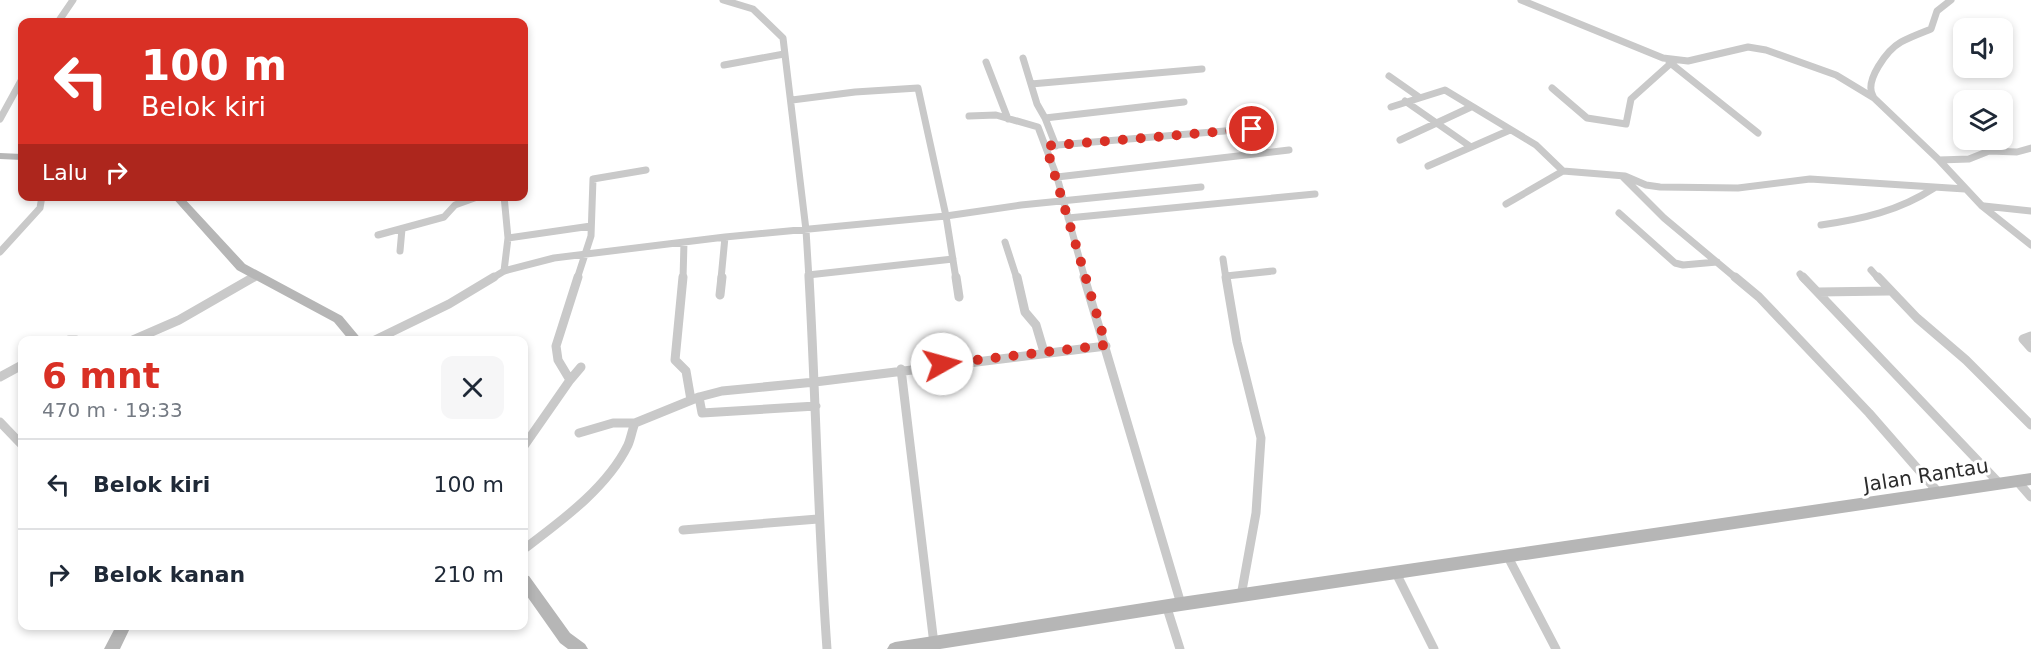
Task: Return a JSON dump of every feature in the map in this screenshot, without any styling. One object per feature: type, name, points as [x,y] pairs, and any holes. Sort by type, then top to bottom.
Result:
[{"type":"main road","points":[[0,156],[18,157]]},
{"type":"main road","points":[[180,201],[241,267],[338,319],[353,336]]},
{"type":"main road","name":"Jalan Rantau","points":[[895,649],[1120,613],[1827,511],[2024,480]]},
{"type":"main road","points":[[528,587],[565,638],[580,649]]},
{"type":"main road","points":[[112,649],[121,630]]},
{"type":"street","points":[[61,18],[73,0]]},
{"type":"street","points":[[723,0],[753,9],[781,34],[792,100],[809,275],[816,406],[818,519],[827,649]]},
{"type":"street","points":[[1521,0],[1672,62],[1758,133]]},
{"type":"street","points":[[1874,98],[1870,90],[1871,76],[1898,43],[1930,29],[1940,6],[1952,0]]},
{"type":"street","points":[[1552,88],[1587,118],[1626,124],[1631,99],[1672,62],[1688,61],[1741,47],[1766,50],[1836,75],[1874,98],[1939,160],[1982,206],[2031,245]]},
{"type":"street","points":[[724,65],[784,54]]},
{"type":"street","points":[[1023,58],[1036,104],[1045,118],[1056,146]]},
{"type":"street","points":[[986,62],[1008,119]]},
{"type":"street","points":[[1031,84],[1202,69]]},
{"type":"street","points":[[1389,76],[1419,97]]},
{"type":"street","points":[[0,119],[18,86]]},
{"type":"street","points":[[792,100],[855,92],[918,88],[946,216],[959,297]]},
{"type":"street","points":[[1391,107],[1445,90],[1536,146],[1563,171]]},
{"type":"street","points":[[1405,101],[1471,147]]},
{"type":"street","points":[[1045,118],[1184,102]]},
{"type":"street","points":[[1400,140],[1471,107]]},
{"type":"street","points":[[969,116],[996,116],[1036,126],[1046,146],[1106,345],[1174,606],[1180,649]]},
{"type":"street","points":[[1046,146],[1272,127]]},
{"type":"street","points":[[1428,166],[1510,130]]},
{"type":"street","points":[[1939,160],[1969,159],[1989,151],[2017,152],[2031,148]]},
{"type":"street","points":[[1057,177],[1289,150]]},
{"type":"street","points":[[570,380],[555,355],[556,346],[586,254],[591,226],[594,178],[646,170]]},
{"type":"street","points":[[1506,204],[1563,171],[1622,176],[1646,185],[1660,187],[1738,188],[1810,179],[1965,189]]},
{"type":"street","points":[[1622,176],[1664,218],[1759,297],[1869,413],[1938,492]]},
{"type":"street","points":[[383,336],[449,304],[504,271],[554,258],[724,237],[946,216],[989,209],[1201,187]]},
{"type":"street","points":[[1821,225],[1879,216],[1911,204],[1934,188]]},
{"type":"street","points":[[1068,218],[1315,194]]},
{"type":"street","points":[[0,252],[40,208],[41,201]]},
{"type":"street","points":[[378,235],[444,217],[456,203],[463,201]]},
{"type":"street","points":[[504,201],[508,238],[504,271]]},
{"type":"street","points":[[1982,206],[2031,211]]},
{"type":"street","points":[[1619,213],[1675,263],[1683,265],[1717,262]]},
{"type":"street","points":[[508,238],[591,226]]},
{"type":"street","points":[[400,251],[402,229]]},
{"type":"street","points":[[720,295],[724,237]]},
{"type":"street","points":[[684,242],[682,295],[675,358],[686,371],[700,411],[702,413],[816,406]]},
{"type":"street","points":[[1005,242],[1012,258],[1025,312],[1036,325],[1044,352]]},
{"type":"street","points":[[809,275],[953,259]]},
{"type":"street","points":[[1223,259],[1237,342],[1261,438],[1256,513],[1241,596]]},
{"type":"street","points":[[1871,270],[1889,291],[1966,360],[2031,425]]},
{"type":"street","points":[[1226,276],[1272,271]]},
{"type":"street","points":[[1800,274],[1999,483]]},
{"type":"street","points":[[142,336],[179,320],[256,276]]},
{"type":"street","points":[[1818,292],[1889,291]]},
{"type":"street","points":[[2031,336],[2023,339],[2031,348]]},
{"type":"street","points":[[579,433],[613,423],[635,423],[695,398],[722,391],[815,382],[901,369],[1106,345]]},
{"type":"street","points":[[0,377],[18,367]]},
{"type":"street","points":[[528,440],[581,367]]},
{"type":"street","points":[[901,369],[934,644]]},
{"type":"street","points":[[0,422],[18,441]]},
{"type":"street","points":[[528,546],[587,496],[620,458],[628,444],[635,423]]},
{"type":"street","points":[[2024,480],[2031,497]]},
{"type":"street","points":[[683,530],[818,519]]},
{"type":"street","points":[[1509,556],[1556,649]]},
{"type":"street","points":[[1396,573],[1434,649]]},
{"type":"route","points":[[942,364],[1106,345],[1046,146],[1252,129]]}]
